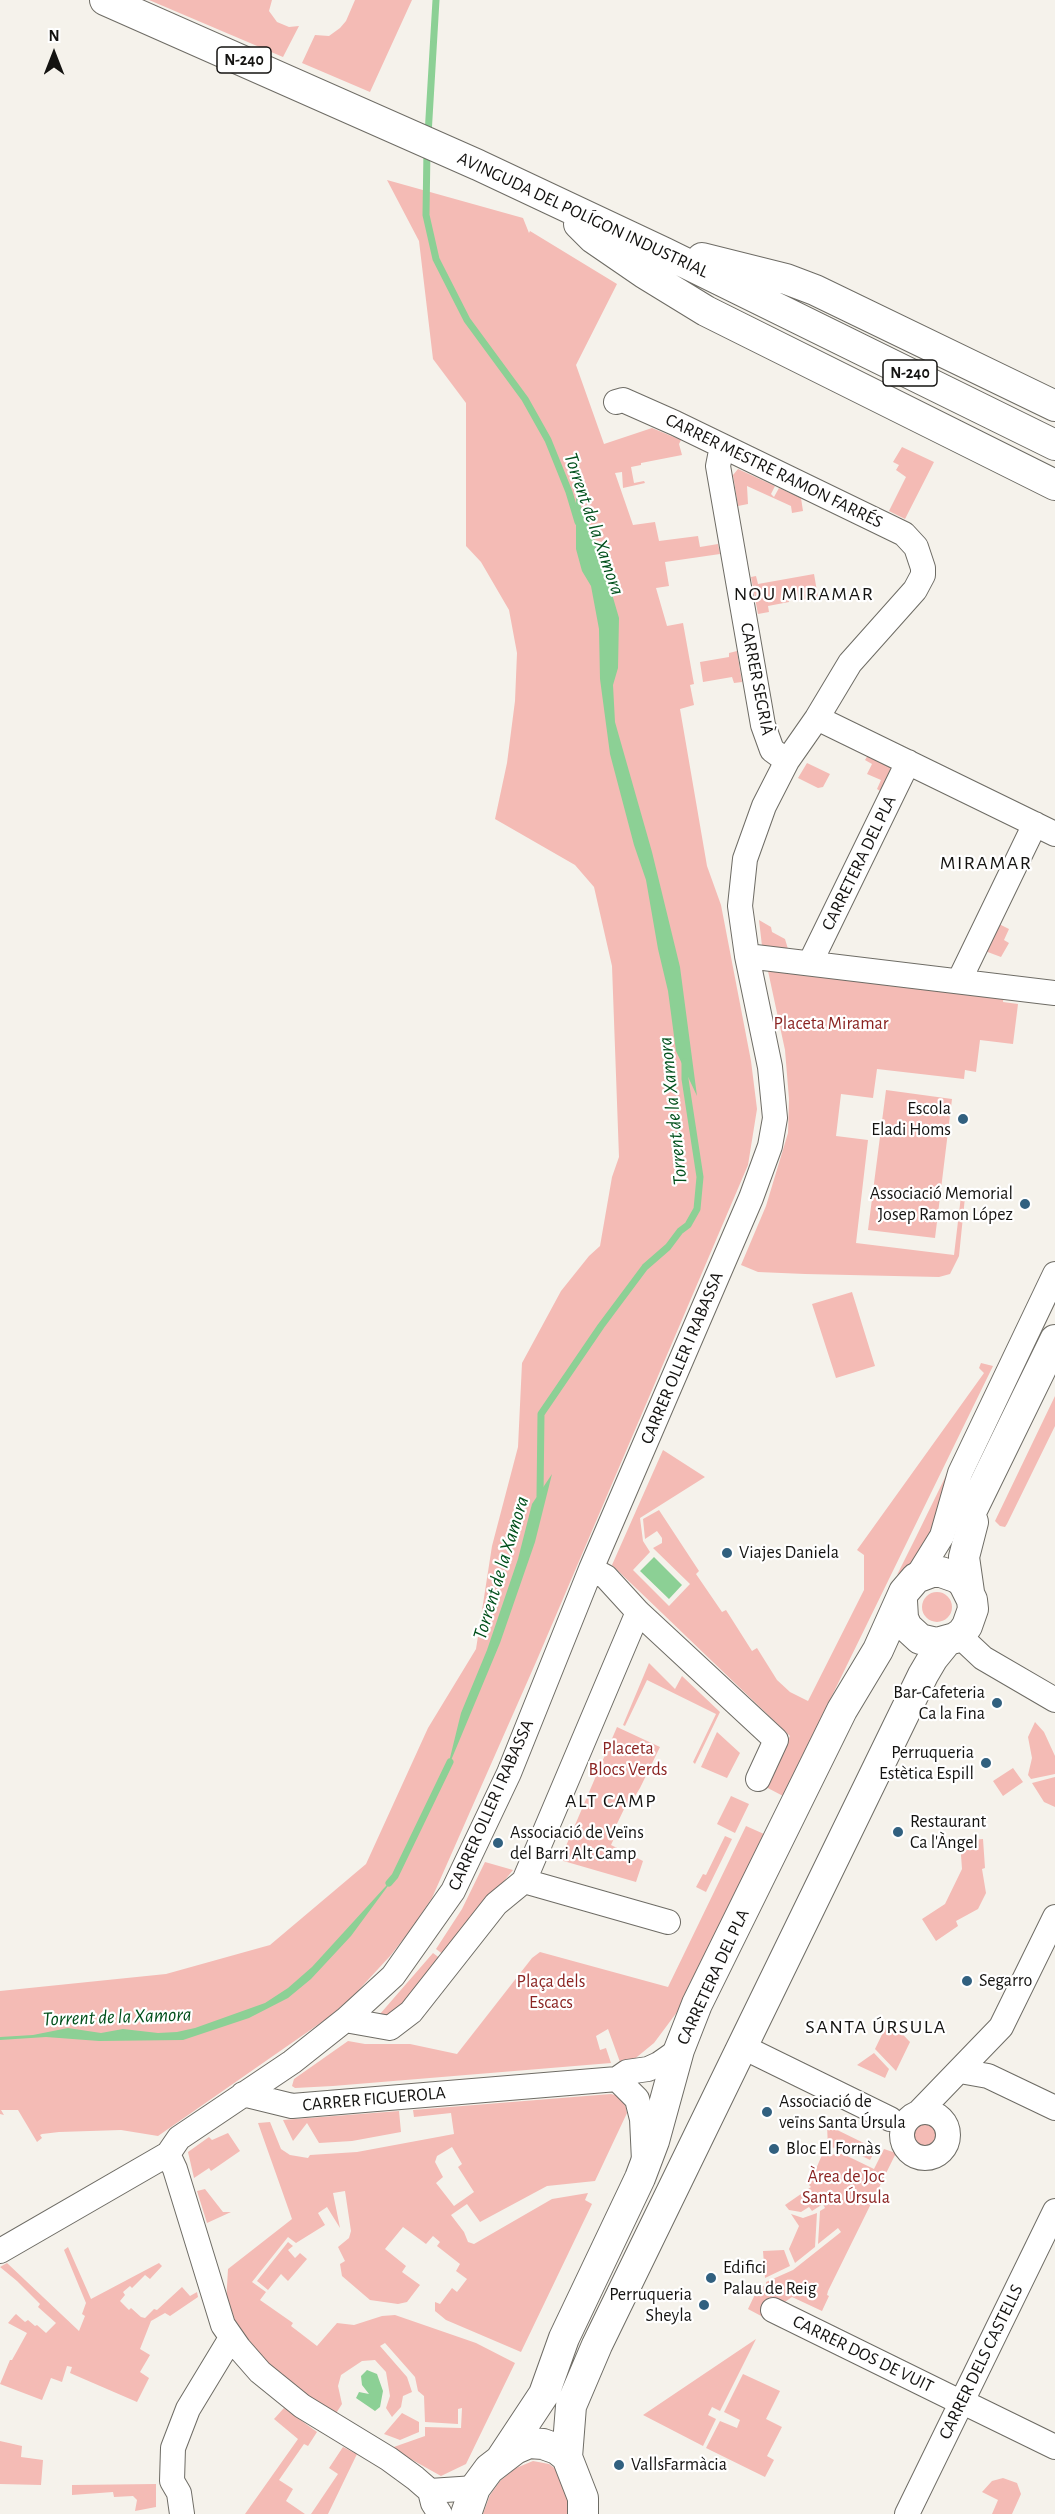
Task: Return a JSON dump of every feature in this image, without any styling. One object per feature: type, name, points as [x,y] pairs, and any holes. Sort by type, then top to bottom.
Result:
[{"type":"main road","name":"AVINGUDA DEL POLÍGON INDUSTRIAL","points":[[105,0],[383,121],[559,202],[1055,445]]},
{"type":"main road","points":[[559,202],[593,238],[706,311],[1055,485]]},
{"type":"main road","points":[[665,253],[757,271],[815,290],[1055,406]]},
{"type":"main road","points":[[583,2514],[583,2498],[567,2457],[570,2412],[581,2380],[923,1675],[933,1658],[968,1626],[973,1609],[964,1557],[973,1522],[970,1514],[1046,1372],[1055,1340]]},
{"type":"main road","name":"CARRETERA DEL PLA","points":[[501,2459],[544,2394],[564,2338],[644,2168],[654,2141],[679,2050],[697,2004],[837,1719],[914,1584],[947,1547],[962,1520],[970,1514]]},
{"type":"main road","points":[[954,1637],[928,1642],[913,1633],[903,1618],[914,1584],[932,1572],[950,1574],[964,1584],[969,1592]]},
{"type":"main road","name":"CARRETERA DEL PLA","points":[[470,2501],[489,2469],[514,2449],[529,2443],[543,2444],[557,2449],[567,2457]]},
{"type":"street","name":"CARRER MESTRE RAMON FARRÉS","points":[[616,402],[624,400],[904,534],[916,547],[920,558]]},
{"type":"street","name":"CARRER SEGRIÀ","points":[[722,446],[718,466],[763,725],[772,750],[787,761]]},
{"type":"street","name":"CARRER OLLER I RABASSA","points":[[243,2094],[292,2062],[345,2020],[393,1976],[453,1892],[509,1773],[591,1569],[751,1198],[770,1146],[775,1118],[770,1067],[747,956],[740,906],[745,859],[764,806],[787,761],[817,718],[850,663],[920,583],[923,575],[920,558]]},
{"type":"street","points":[[817,718],[1045,829],[959,981]]},
{"type":"street","name":"CARRETERA DEL PLA","points":[[810,963],[908,762]]},
{"type":"street","points":[[747,956],[1055,993]]},
{"type":"street","points":[[914,1584],[942,1536],[960,1473],[1055,1274]]},
{"type":"street","points":[[591,1569],[606,1577],[638,1612],[776,1740],[758,1779]]},
{"type":"street","points":[[345,2020],[390,2028],[411,2012],[496,1904],[524,1881],[638,1612]]},
{"type":"street","points":[[954,1637],[967,1643],[983,1658],[1055,1700]]},
{"type":"street","points":[[524,1881],[668,1922]]},
{"type":"street","points":[[960,2071],[948,2128],[948,2142],[944,2149],[933,2158],[918,2158],[907,2150],[903,2143],[906,2116],[960,2071],[1001,2027],[1055,1917]]},
{"type":"street","points":[[742,2048],[906,2116],[925,2112],[939,2116],[948,2128]]},
{"type":"street","name":"CARRER FIGUEROLA","points":[[243,2094],[292,2106],[617,2079],[627,2072],[654,2067],[679,2050]]},
{"type":"street","points":[[960,2071],[988,2076],[1055,2108]]},
{"type":"street","points":[[617,2079],[633,2093],[640,2109],[644,2168]]},
{"type":"street","points":[[0,2251],[168,2154],[179,2138],[243,2094]]},
{"type":"street","points":[[168,2154],[175,2169],[223,2325],[249,2360],[279,2389],[302,2406],[389,2458],[430,2491],[470,2501]]},
{"type":"street","name":"CARRER DELS CASTELLS","points":[[907,2514],[1055,2211]]},
{"type":"street","name":"CARRER DOS DE VUIT","points":[[773,2310],[1055,2448]]},
{"type":"street","points":[[182,2514],[179,2493],[172,2481],[173,2448],[188,2409],[231,2338]]},
{"type":"street","points":[[430,2491],[433,2503],[440,2514]]},
{"type":"green space","points":[[149,0],[272,0],[269,11],[277,22],[289,27],[299,26],[283,57]]},
{"type":"green space","points":[[355,0],[412,0],[370,92],[302,63],[315,35],[329,36],[340,28],[346,21]]},
{"type":"green space","points":[[387,180],[523,218],[529,233],[530,231],[617,284],[576,365],[604,444],[652,428],[681,440],[679,444],[682,455],[631,467],[634,483],[644,481],[645,483],[623,488],[622,472],[615,473],[633,525],[655,522],[659,541],[698,536],[700,547],[718,544],[720,554],[665,562],[669,586],[656,588],[667,626],[683,623],[694,684],[690,685],[694,705],[680,709],[707,866],[721,905],[751,1061],[757,1109],[748,1165],[536,1662],[432,1898],[411,1929],[391,1955],[354,1995],[329,2017],[158,2136],[121,2130],[59,2132],[42,2134],[40,2135],[42,2138],[37,2142],[18,2110],[1,2110],[4,2115],[0,2114],[0,1991],[166,1974],[270,1945],[366,1864],[428,1728],[476,1649],[492,1546],[518,1447],[522,1363],[561,1291],[600,1246],[612,1177],[619,1157],[612,966],[594,887],[575,865],[495,819],[507,763],[515,701],[517,653],[509,610],[481,562],[466,546],[466,403],[433,359],[419,241]]},
{"type":"green space","points":[[902,447],[934,462],[905,519],[889,511],[906,477],[896,470],[899,465],[893,462]]},
{"type":"green space","points":[[738,469],[775,486],[771,494],[774,497],[779,488],[801,498],[803,511],[792,513],[791,506],[747,486],[748,504],[738,506],[733,475]]},
{"type":"green space","points":[[814,574],[818,597],[795,601],[794,596],[788,597],[789,602],[768,606],[769,612],[758,614],[751,577],[756,576],[758,584]]},
{"type":"green space","points":[[737,651],[742,682],[734,683],[732,677],[703,682],[700,662],[729,657],[729,653]]},
{"type":"green space","points":[[868,755],[896,769],[885,794],[877,789],[881,780],[867,774],[872,764],[865,760]]},
{"type":"green space","points":[[807,763],[830,774],[823,787],[818,788],[798,778]]},
{"type":"green space","points":[[759,920],[771,927],[772,932],[785,939],[788,949],[762,946]]},
{"type":"green space","points":[[999,924],[1009,929],[1004,940],[1009,943],[1001,957],[985,951]]},
{"type":"green space","name":"Placeta Miramar","points":[[768,971],[1004,995],[1003,1002],[1018,1004],[1013,1044],[980,1040],[976,1072],[965,1070],[964,1079],[877,1069],[873,1098],[841,1094],[836,1136],[868,1140],[856,1243],[954,1255],[961,1196],[965,1197],[959,1256],[950,1274],[939,1277],[758,1272],[741,1265],[766,1206],[788,1133],[789,1099],[785,1050]]},
{"type":"green space","points":[[886,1090],[952,1099],[935,1238],[868,1230]]},
{"type":"green space","points":[[852,1292],[875,1366],[836,1378],[812,1304]]},
{"type":"green space","points":[[981,1363],[993,1366],[783,1796],[764,1786],[790,1736],[612,1565],[663,1450],[705,1477],[640,1518],[643,1541],[650,1552],[633,1570],[669,1606],[690,1584],[653,1548],[662,1543],[662,1538],[657,1531],[645,1539],[643,1519],[659,1510],[699,1571],[696,1574],[722,1612],[726,1610],[752,1651],[757,1648],[777,1680],[790,1692],[808,1701],[864,1590],[864,1555],[857,1550],[984,1373],[979,1368]]},
{"type":"green space","points":[[1055,1396],[1055,1426],[1007,1524],[1005,1527],[1000,1526],[995,1521]]},
{"type":"green space","points":[[979,1408],[922,1555],[897,1575],[916,1537]]},
{"type":"green space","points":[[937,1592],[943,1593],[951,1601],[951,1613],[943,1621],[937,1622],[931,1621],[923,1613],[922,1607],[923,1601],[931,1593]]},
{"type":"green space","points":[[649,1663],[675,1689],[682,1676],[720,1712],[695,1764],[693,1762],[716,1714],[647,1680],[625,1726],[623,1725]]},
{"type":"green space","points":[[1035,1722],[1044,1732],[1055,1756],[1055,1774],[1031,1779],[1028,1775],[1032,1758],[1028,1737]]},
{"type":"green space","name":"Placeta Blocs Verds","points":[[617,1727],[660,1747],[640,1788],[629,1806],[626,1805],[614,1830],[617,1832],[611,1845],[643,1861],[636,1882],[560,1860]]},
{"type":"green space","points":[[717,1732],[740,1753],[727,1778],[701,1767]]},
{"type":"green space","points":[[1013,1768],[1023,1782],[1003,1796],[993,1781]]},
{"type":"green space","points":[[1055,1777],[1055,1807],[1044,1802],[1032,1783]]},
{"type":"green space","points":[[731,1796],[749,1804],[735,1833],[717,1824]]},
{"type":"green space","name":"Plaça dels Escacs","points":[[746,1826],[764,1834],[683,2004],[654,2043],[632,2061],[620,2062],[608,2029],[596,2036],[600,2050],[606,2048],[611,2063],[333,2086],[295,2088],[292,2086],[294,2079],[348,2041],[365,2044],[410,2044],[457,2054],[532,1958],[540,1952],[668,1987]]},
{"type":"green space","points":[[725,1836],[732,1839],[706,1892],[696,1887],[703,1874],[706,1875]]},
{"type":"green space","points":[[983,1839],[985,1868],[982,1869],[986,1893],[978,1909],[956,1921],[958,1926],[936,1941],[922,1919],[945,1904],[962,1869],[960,1841]]},
{"type":"green space","points":[[485,1862],[513,1870],[444,1955],[436,1949],[462,1909]]},
{"type":"green space","points":[[433,1953],[441,1959],[397,2012],[384,2016],[380,2014]]},
{"type":"green space","points":[[889,2020],[910,2042],[896,2071],[875,2049]]},
{"type":"green space","points":[[874,2053],[889,2069],[885,2078],[857,2065]]},
{"type":"green space","points":[[611,2094],[619,2096],[625,2103],[627,2113],[595,2181],[547,2186],[480,2222],[467,2204],[451,2215],[464,2232],[468,2242],[474,2244],[552,2199],[588,2193],[585,2200],[592,2204],[521,2352],[446,2320],[435,2311],[435,2302],[440,2304],[452,2288],[457,2292],[467,2279],[456,2271],[460,2264],[437,2246],[440,2242],[433,2236],[426,2244],[403,2227],[385,2249],[406,2266],[402,2272],[420,2285],[407,2302],[398,2304],[370,2300],[342,2276],[340,2264],[345,2261],[338,2247],[349,2238],[351,2231],[345,2191],[333,2193],[340,2228],[327,2207],[318,2213],[325,2225],[296,2243],[288,2237],[252,2282],[266,2292],[260,2300],[293,2323],[291,2326],[317,2346],[337,2323],[354,2325],[382,2316],[395,2315],[476,2343],[515,2363],[466,2464],[441,2476],[391,2448],[425,2436],[425,2427],[461,2428],[462,2408],[458,2409],[458,2424],[425,2422],[424,2396],[418,2391],[415,2377],[385,2343],[380,2346],[407,2377],[412,2392],[403,2396],[401,2407],[392,2417],[386,2408],[390,2396],[386,2372],[375,2360],[362,2361],[341,2375],[338,2386],[342,2404],[335,2415],[274,2370],[235,2327],[226,2304],[228,2269],[292,2219],[258,2123],[270,2122],[281,2149],[290,2155],[308,2158],[310,2155],[357,2152],[454,2134],[451,2113],[414,2117],[413,2110]],"holes":[[[452,2147],[462,2164],[458,2167],[474,2192],[454,2206],[436,2183],[443,2177],[435,2162],[437,2156]]]},
{"type":"green space","points":[[399,2111],[401,2132],[352,2141],[319,2143],[307,2123],[293,2141],[283,2120]]},
{"type":"green space","points":[[927,2121],[937,2125],[941,2140],[935,2149],[921,2152],[915,2148],[911,2137],[916,2125]]},
{"type":"green space","points":[[827,2125],[876,2149],[870,2160],[844,2147],[828,2148]]},
{"type":"green space","points":[[228,2133],[240,2151],[211,2171],[209,2168],[194,2178],[188,2152],[209,2137],[212,2140]]},
{"type":"green space","name":"Àrea de Joc Santa Úrsula","points":[[884,2149],[896,2153],[828,2291],[829,2296],[822,2311],[792,2297],[763,2317],[748,2309],[759,2286],[766,2286],[766,2282],[793,2270],[841,2232],[838,2228],[818,2244],[820,2211],[825,2208],[823,2204],[812,2211],[809,2207],[801,2212],[789,2210],[785,2205],[811,2187],[809,2185],[822,2155],[843,2154],[874,2169]]},
{"type":"green space","points":[[205,2189],[223,2212],[231,2212],[207,2223],[197,2191]]},
{"type":"green space","points":[[817,2213],[815,2247],[795,2263],[789,2249],[799,2226],[791,2214],[803,2218]]},
{"type":"green space","points":[[288,2242],[293,2246],[288,2250],[295,2258],[300,2253],[307,2259],[288,2281],[281,2274],[268,2290],[257,2281]]},
{"type":"green space","points":[[68,2247],[91,2299],[159,2263],[162,2266],[150,2279],[145,2275],[132,2288],[130,2286],[123,2292],[125,2295],[120,2301],[141,2317],[145,2318],[154,2309],[157,2310],[182,2287],[190,2296],[197,2292],[198,2297],[170,2316],[165,2313],[151,2321],[140,2349],[150,2355],[140,2372],[149,2378],[137,2402],[70,2373],[72,2367],[67,2366],[62,2382],[51,2378],[42,2400],[0,2384],[10,2360],[27,2333],[8,2323],[14,2316],[16,2314],[25,2322],[28,2320],[46,2333],[56,2323],[38,2307],[40,2304],[17,2281],[0,2267],[7,2263],[79,2331],[85,2316],[82,2314],[86,2303],[64,2250]]},
{"type":"green space","points":[[784,2250],[790,2266],[765,2278],[763,2251]]},
{"type":"green space","points":[[756,2339],[720,2411],[712,2407],[708,2415],[716,2419],[703,2446],[643,2415]]},
{"type":"green space","points":[[743,2374],[780,2391],[766,2419],[782,2427],[767,2456],[774,2460],[765,2477],[706,2448],[720,2421],[737,2428],[740,2420],[724,2412]]},
{"type":"green space","points":[[284,2408],[317,2432],[308,2446],[304,2444],[279,2480],[293,2489],[286,2501],[305,2514],[245,2514],[298,2439],[274,2419]]},
{"type":"green space","points":[[402,2413],[419,2422],[419,2432],[400,2440],[384,2434]]},
{"type":"green space","points":[[0,2441],[22,2446],[21,2457],[43,2460],[41,2485],[0,2484]]},
{"type":"green space","points":[[343,2447],[357,2454],[328,2514],[311,2514],[338,2474],[329,2468]]},
{"type":"green space","points":[[533,2461],[549,2464],[557,2470],[566,2484],[570,2514],[483,2514],[490,2495],[500,2481],[516,2468]]},
{"type":"green space","points":[[1003,2478],[1017,2483],[1021,2494],[1012,2514],[992,2514],[998,2500],[982,2492],[992,2481]]},
{"type":"green space","points":[[156,2484],[156,2507],[135,2511],[137,2500],[133,2496],[114,2497],[113,2492],[72,2495],[72,2485]]},
{"type":"shaded area","points":[[576,494],[600,553],[619,618],[618,668],[613,685],[615,722],[652,852],[680,967],[697,1096],[676,1051],[668,991],[646,880],[634,845],[610,754],[600,679],[599,629],[591,586],[582,571],[576,549]]},
{"type":"shaded area","points":[[552,1474],[535,1542],[500,1643],[447,1770],[461,1713],[487,1650],[518,1559],[532,1504]]},
{"type":"shaded area","points":[[654,1557],[682,1585],[669,1599],[640,1571]]},
{"type":"shaded area","points":[[396,1875],[351,1936],[311,1979],[288,1998],[249,2018],[183,2040],[99,2041],[46,2037],[0,2040],[0,2037],[33,2035],[68,2028],[101,2033],[123,2029],[158,2033],[177,2032],[195,2028],[265,2003],[288,1988],[312,1967]]},
{"type":"shaded area","points":[[367,2370],[377,2374],[383,2391],[380,2407],[375,2411],[356,2398],[359,2392],[369,2394],[362,2385],[361,2376]]},
{"type":"waterway","name":"Torrent de la Xamora","points":[[428,135],[436,0]]},
{"type":"waterway","name":"Torrent de la Xamora","points":[[427,149],[426,215],[436,259],[467,320],[525,399],[548,440],[569,492],[578,522]]},
{"type":"waterway","name":"Torrent de la Xamora","points":[[540,1496],[541,1414],[601,1326],[645,1267],[688,1225],[697,1209],[700,1177],[685,1079],[685,1062]]},
{"type":"waterway","name":"Torrent de la Xamora","points":[[389,1883],[395,1876],[450,1762]]},
{"type":"place","name":"Escola Eladi Homs","points":[[963,1119]]},
{"type":"place","name":"Associació Memorial Josep Ramon López","points":[[1025,1204]]},
{"type":"place","name":"Viajes Daniela","points":[[727,1553]]},
{"type":"place","name":"Bar-Cafeteria Ca la Fina","points":[[997,1703]]},
{"type":"place","name":"Perruqueria Estètica Espill","points":[[986,1763]]},
{"type":"place","name":"Restaurant Ca l'Àngel","points":[[898,1832]]},
{"type":"place","name":"Associació de Veïns del Barri Alt Camp","points":[[498,1843]]},
{"type":"place","name":"Segarro","points":[[967,1981]]},
{"type":"place","name":"Associació de veïns Santa Úrsula","points":[[767,2112]]},
{"type":"place","name":"Bloc El Fornàs","points":[[774,2149]]},
{"type":"place","name":"Edifici Palau de Reig","points":[[711,2278]]},
{"type":"place","name":"Perruqueria Sheyla","points":[[704,2305]]},
{"type":"place","name":"VallsFarmàcia","points":[[619,2465]]},
{"type":"district","name":"NOU MIRAMAR","points":[[804,594]]},
{"type":"district","name":"MIRAMAR","points":[[986,863]]},
{"type":"district","name":"ALT CAMP","points":[[611,1801]]},
{"type":"district","name":"SANTA ÚRSULA","points":[[876,2027]]}]
